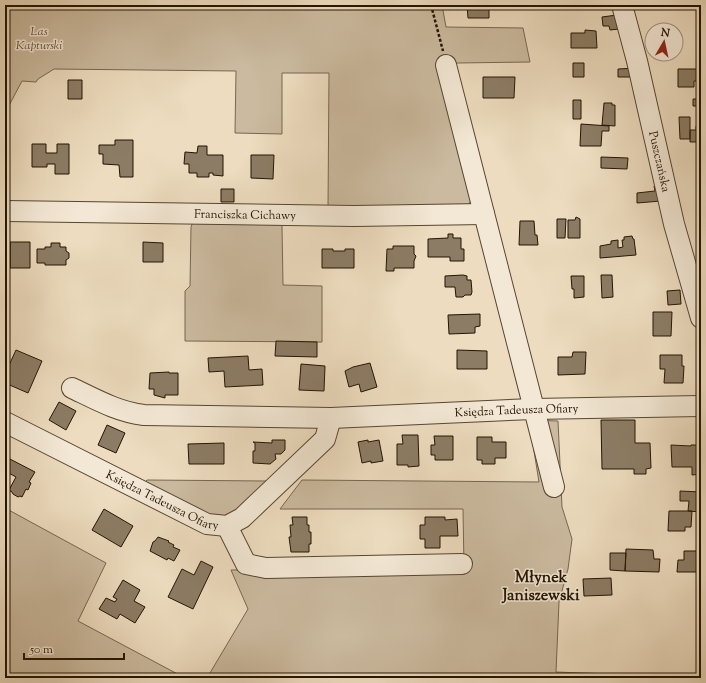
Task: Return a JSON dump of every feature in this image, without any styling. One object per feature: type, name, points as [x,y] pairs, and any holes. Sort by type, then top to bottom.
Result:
[{"type":"street","name":"Puszczańska","points":[[622,5],[637,61],[674,224],[701,318]]},
{"type":"street","points":[[446,65],[554,487]]},
{"type":"street","name":"Franciszka Cichawy","points":[[5,211],[354,216],[484,214]]},
{"type":"street","name":"Księdza Tadeusza Ofiary","points":[[72,388],[112,407],[144,416],[332,418],[534,409],[701,406]]},
{"type":"street","name":"Księdza Tadeusza Ofiary","points":[[5,422],[206,524],[227,526],[242,518],[325,439],[332,418]]},
{"type":"street","points":[[227,526],[246,564],[266,568],[462,564]]},
{"type":"path","points":[[431,5],[446,65]]},
{"type":"green space","name":"Las Kapturski","points":[[5,5],[442,5],[446,27],[523,28],[530,62],[439,64],[472,198],[469,204],[463,209],[328,208],[329,73],[282,73],[282,134],[235,133],[236,71],[54,69],[38,79],[36,82],[22,81],[5,113]]},
{"type":"green space","points":[[194,219],[281,221],[283,285],[322,286],[322,342],[185,341],[185,291],[190,286],[191,227]]},
{"type":"green space","points":[[529,420],[558,421],[562,507],[572,539],[568,569],[559,602],[556,672],[610,674],[609,678],[207,678],[248,609],[231,570],[464,568],[463,509],[280,509],[302,480],[539,482]]},
{"type":"green space","points":[[147,480],[267,481],[233,514],[218,519],[145,482]]},
{"type":"green space","points":[[5,508],[106,563],[78,621],[185,678],[5,678]]},
{"type":"building","points":[[467,5],[489,5],[489,18],[468,18]]},
{"type":"building","points":[[617,15],[619,29],[610,30],[609,26],[603,26],[602,17]]},
{"type":"building","points":[[585,30],[596,31],[597,48],[571,48],[571,33],[585,33]]},
{"type":"building","points":[[573,63],[584,63],[584,77],[573,77]]},
{"type":"building","points":[[637,68],[638,77],[618,77],[618,69]]},
{"type":"building","points":[[678,69],[698,69],[698,72],[701,72],[701,81],[694,81],[694,87],[678,87]]},
{"type":"building","points":[[483,77],[515,77],[514,98],[483,98]]},
{"type":"building","points":[[68,80],[82,80],[82,99],[68,99]]},
{"type":"building","points":[[693,99],[701,99],[701,106],[693,106]]},
{"type":"building","points":[[573,100],[581,100],[581,119],[573,119]]},
{"type":"building","points":[[604,103],[612,103],[612,105],[615,105],[615,126],[602,125]]},
{"type":"building","points":[[679,117],[690,117],[690,139],[680,139]]},
{"type":"building","points":[[581,124],[609,126],[609,131],[602,131],[601,146],[580,146]]},
{"type":"building","points":[[696,126],[701,126],[701,142],[690,142],[690,130],[696,130]]},
{"type":"building","points":[[115,140],[133,140],[133,177],[120,177],[119,165],[103,164],[103,154],[99,154],[99,145],[115,145]]},
{"type":"building","points":[[32,144],[46,144],[46,153],[57,153],[57,144],[69,144],[69,174],[55,174],[55,164],[47,164],[47,167],[32,167]]},
{"type":"building","points":[[198,146],[207,146],[207,155],[223,155],[223,176],[209,173],[209,177],[197,177],[197,173],[189,173],[189,164],[184,164],[185,152],[197,153]]},
{"type":"building","points":[[251,155],[274,155],[273,179],[251,178]]},
{"type":"building","points":[[601,157],[628,158],[627,169],[601,168]]},
{"type":"building","points":[[654,186],[659,186],[661,201],[637,203],[637,193],[655,191]]},
{"type":"building","points":[[221,189],[234,189],[234,202],[221,202]]},
{"type":"building","points":[[576,217],[580,219],[580,238],[568,238],[568,220],[575,220]]},
{"type":"building","points":[[557,219],[566,219],[565,238],[557,238]]},
{"type":"building","points":[[520,221],[534,221],[535,235],[537,235],[538,245],[519,245]]},
{"type":"building","points":[[448,234],[453,234],[453,238],[461,238],[461,249],[464,249],[464,261],[450,261],[450,257],[428,257],[428,239],[448,238]]},
{"type":"building","points":[[632,236],[634,239],[636,255],[600,258],[600,246],[611,244],[611,241],[618,240],[618,248],[623,247],[622,240],[624,240],[624,237]]},
{"type":"building","points":[[5,242],[10,242],[10,268],[5,268]]},
{"type":"building","points":[[10,242],[30,242],[30,268],[10,268]]},
{"type":"building","points":[[143,242],[163,243],[163,262],[143,262]]},
{"type":"building","points":[[51,243],[60,243],[60,247],[66,247],[66,251],[69,253],[69,258],[66,260],[66,265],[45,265],[45,263],[37,263],[37,249],[51,247]]},
{"type":"building","points":[[393,246],[414,246],[414,254],[416,256],[414,268],[394,268],[394,271],[386,271],[387,249],[393,249]]},
{"type":"building","points":[[322,249],[345,251],[345,249],[354,249],[354,268],[322,268]]},
{"type":"building","points":[[601,275],[612,275],[613,297],[602,298]]},
{"type":"building","points":[[445,276],[467,276],[467,280],[471,280],[472,292],[471,295],[456,297],[455,287],[445,287]]},
{"type":"building","points":[[571,276],[584,276],[584,297],[574,298],[574,289],[572,289]]},
{"type":"building","points":[[680,290],[681,304],[668,305],[667,291]]},
{"type":"building","points":[[653,312],[672,312],[671,336],[653,336]]},
{"type":"building","points":[[480,314],[480,326],[475,327],[475,333],[449,334],[448,315]]},
{"type":"building","points":[[276,341],[317,342],[317,357],[275,356]]},
{"type":"building","points":[[16,350],[42,361],[28,393],[5,383],[5,374]]},
{"type":"building","points":[[457,350],[487,351],[487,369],[457,369]]},
{"type":"building","points":[[573,352],[586,352],[585,374],[558,375],[558,357],[572,357]]},
{"type":"building","points":[[660,355],[682,355],[682,366],[684,366],[683,383],[664,383],[665,369],[660,369]]},
{"type":"building","points":[[248,356],[249,370],[262,369],[263,385],[225,387],[224,371],[209,372],[208,358]]},
{"type":"building","points":[[370,363],[377,387],[361,392],[359,384],[349,387],[345,371],[353,367]]},
{"type":"building","points":[[301,364],[325,366],[324,391],[299,390]]},
{"type":"building","points":[[150,373],[178,373],[178,395],[165,395],[165,398],[154,395],[154,389],[149,389]]},
{"type":"building","points":[[59,402],[76,411],[66,430],[49,420]]},
{"type":"building","points":[[601,420],[635,420],[635,443],[650,443],[651,468],[646,469],[646,474],[634,474],[634,469],[602,469]]},
{"type":"building","points":[[107,425],[125,433],[116,453],[98,445]]},
{"type":"building","points":[[402,435],[418,435],[419,466],[408,467],[408,465],[397,465],[397,444],[403,444]]},
{"type":"building","points":[[434,436],[453,436],[453,460],[435,460],[435,455],[431,455],[431,445],[435,445]]},
{"type":"building","points":[[477,437],[492,437],[492,442],[506,442],[506,458],[495,458],[495,464],[482,464],[482,460],[477,460]]},
{"type":"building","points":[[272,440],[285,440],[285,450],[281,454],[275,454],[276,459],[270,464],[253,463],[255,443],[253,442],[272,443]]},
{"type":"building","points":[[368,440],[368,442],[379,440],[383,461],[362,463],[358,442]]},
{"type":"building","points":[[224,443],[224,464],[189,464],[188,444]]},
{"type":"building","points":[[697,443],[701,443],[701,474],[692,475],[692,467],[672,467],[671,445],[691,446],[697,445]]},
{"type":"building","points":[[8,458],[35,472],[29,482],[31,483],[28,490],[26,489],[22,497],[18,497],[9,490],[16,477],[5,471],[5,465]]},
{"type":"building","points":[[680,491],[701,492],[701,512],[688,511],[689,501],[680,501]]},
{"type":"building","points":[[104,509],[133,526],[121,547],[92,530]]},
{"type":"building","points":[[669,511],[692,511],[691,527],[685,527],[685,531],[668,531]]},
{"type":"building","points":[[292,517],[307,517],[307,525],[309,525],[309,532],[311,532],[309,552],[291,552],[289,537],[291,537],[290,525],[293,525]]},
{"type":"building","points":[[425,517],[445,517],[445,520],[457,519],[458,536],[440,536],[440,548],[425,548],[425,539],[420,539],[420,525],[425,525]]},
{"type":"building","points":[[158,537],[169,541],[168,542],[174,545],[173,547],[180,550],[174,561],[168,558],[167,560],[150,551],[153,542]]},
{"type":"building","points":[[626,549],[653,550],[654,559],[660,559],[659,572],[625,571]]},
{"type":"building","points":[[684,551],[701,551],[701,572],[677,572],[678,560],[684,560]]},
{"type":"building","points":[[610,553],[626,553],[625,571],[610,570]]},
{"type":"building","points":[[201,561],[213,567],[193,609],[168,597],[182,569],[194,575]]},
{"type":"building","points":[[697,573],[701,573],[701,590],[697,590]]},
{"type":"building","points":[[611,578],[612,595],[584,596],[583,579]]},
{"type":"building","points":[[123,580],[140,590],[134,601],[145,607],[135,623],[120,614],[117,619],[99,609],[106,598],[115,602],[117,599],[113,597]]},
{"type":"building","points":[[643,675],[653,676],[653,678],[642,678]]},
{"type":"district","name":"Młynek Janiszewski","points":[[541,585]]}]
